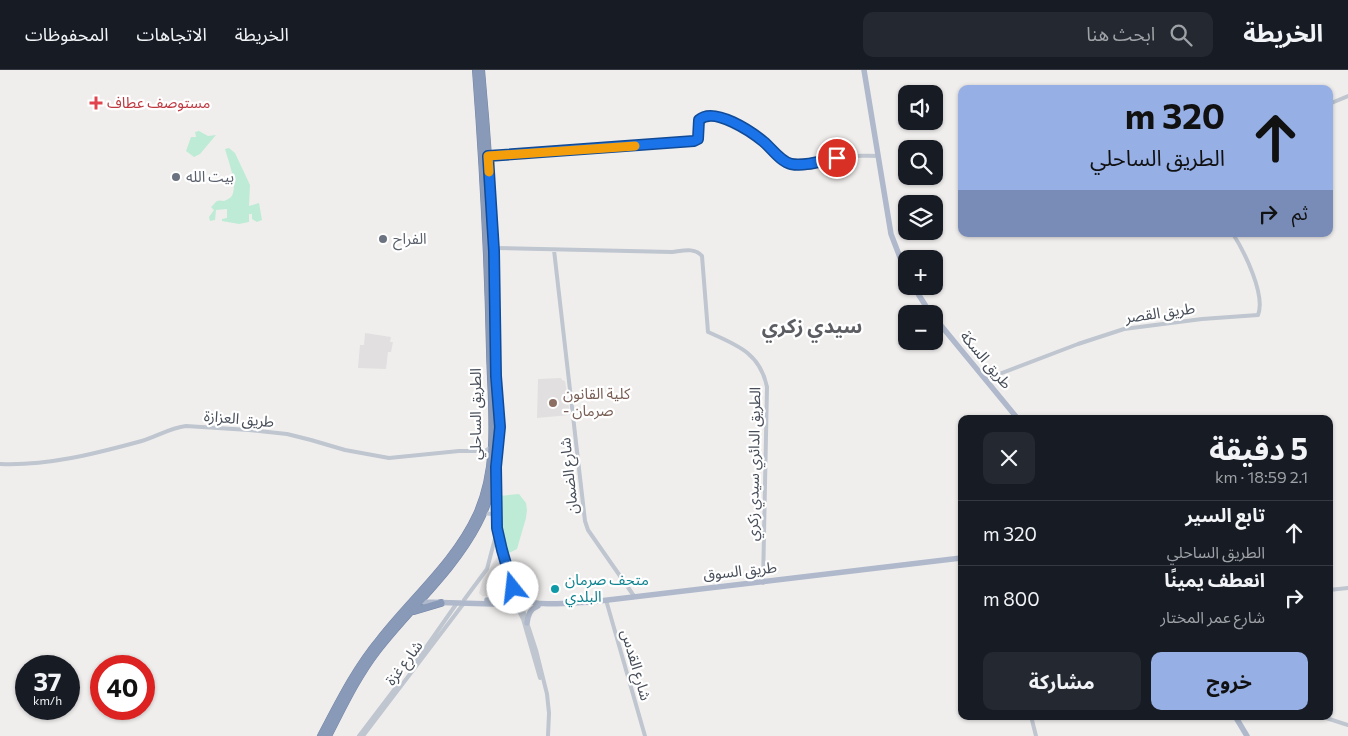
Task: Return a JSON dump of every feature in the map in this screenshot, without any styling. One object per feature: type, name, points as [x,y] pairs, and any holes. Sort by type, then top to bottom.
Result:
[{"type":"highway","name":"الطريق الساحلي","points":[[321,736],[363,660],[411,612],[454,552],[471,525],[493,466],[500,427],[476,70]]},
{"type":"highway","name":"الطريق الساحلي","points":[[328,736],[357,680],[383,640],[432,587],[461,552],[484,513],[493,485],[494,248],[482,70]]},
{"type":"highway","points":[[411,612],[439,601],[433,595],[432,587]]},
{"type":"main road","points":[[864,70],[891,234],[898,252]]},
{"type":"main road","name":"طريق السكة","points":[[943,328],[1015,415]]},
{"type":"main road","name":"طريق السوق","points":[[421,599],[568,606],[958,559]]},
{"type":"main road","name":"طريق السوق","points":[[517,604],[529,602],[557,604],[606,601],[634,596],[763,582]]},
{"type":"main road","points":[[528,623],[531,610],[538,606]]},
{"type":"main road","points":[[1237,720],[1247,736]]},
{"type":"street","points":[[1333,102],[1348,96]]},
{"type":"street","points":[[488,156],[694,141],[698,139],[699,120],[703,117],[708,117],[726,119],[739,126],[760,139],[790,164],[813,163],[850,156],[878,156]]},
{"type":"street","name":"طريق القصر","points":[[986,379],[1124,328],[1202,318],[1258,315],[1259,302],[1250,264],[1234,237]]},
{"type":"street","name":"الطريق الدائري سيدي زكري","points":[[494,248],[672,252],[693,250],[700,253],[702,256],[708,332],[736,345],[752,356],[763,372],[767,387],[763,582]]},
{"type":"street","name":"شارع الضمان","points":[[554,250],[585,521],[588,530],[634,596]]},
{"type":"street","name":"طريق العزازة","points":[[0,464],[16,465],[64,459],[140,442],[186,426],[287,434],[345,450],[384,458],[459,451],[478,452],[486,451],[493,446]]},
{"type":"street","points":[[461,601],[487,568],[497,528],[493,466],[486,455],[478,452]]},
{"type":"street","points":[[484,513],[492,514],[517,604],[524,619],[544,692],[547,719],[546,736]]},
{"type":"street","points":[[1333,590],[1348,588]]},
{"type":"street","points":[[626,597],[629,590]]},
{"type":"street","name":"شارع غزة","points":[[359,736],[461,601]]},
{"type":"street","name":"شارع غزة","points":[[363,736],[461,601]]},
{"type":"street","name":"شارع القدس","points":[[606,601],[645,736]]},
{"type":"street","points":[[517,604],[528,623],[547,694],[549,713],[546,736]]},
{"type":"street","points":[[1032,720],[1036,736]]},
{"type":"street","points":[[1332,720],[1348,725]]},
{"type":"shaded area","points":[[365,333],[391,337],[390,342],[393,342],[391,352],[388,352],[386,369],[358,368],[360,345],[364,345]]},
{"type":"shaded area","name":"كلية القانون - صرمان","points":[[561,378],[565,381],[570,415],[537,418],[538,379]]},
{"type":"shaded area","points":[[497,557],[501,559],[511,589],[508,598],[482,596],[479,593],[483,579]]},
{"type":"green space","points":[[199,131],[208,136],[216,135],[200,154],[194,157],[186,151],[191,137],[196,137],[195,132]]},
{"type":"green space","points":[[229,148],[235,153],[250,185],[249,206],[259,203],[262,220],[257,222],[252,219],[252,214],[249,214],[249,222],[239,224],[222,221],[222,219],[227,218],[227,209],[216,210],[215,220],[210,221],[209,217],[214,210],[211,207],[217,201],[224,201],[231,197],[233,193],[232,174],[225,149]]},
{"type":"green space","points":[[519,494],[526,503],[526,518],[517,549],[507,554],[499,517],[499,496]]},
{"type":"slow traffic","points":[[489,172],[488,156],[635,146]]},
{"type":"place","name":"مستوصف عطاف","points":[[96,103]]},
{"type":"place","name":"بيت الله","points":[[176,177]]},
{"type":"place","name":"الفراح","points":[[383,239]]},
{"type":"place","name":"كلية القانون - صرمان","points":[[553,403]]},
{"type":"place","name":"متحف صرمان البلدي","points":[[555,589]]},
{"type":"district","name":"سيدي زكري","points":[[812,326]]},
{"type":"route","points":[[513,588],[497,528],[496,511],[496,467],[500,427],[496,376],[494,251],[488,156],[694,141],[698,139],[699,120],[703,117],[714,117],[726,119],[754,134],[790,164],[813,163],[837,158]]}]
